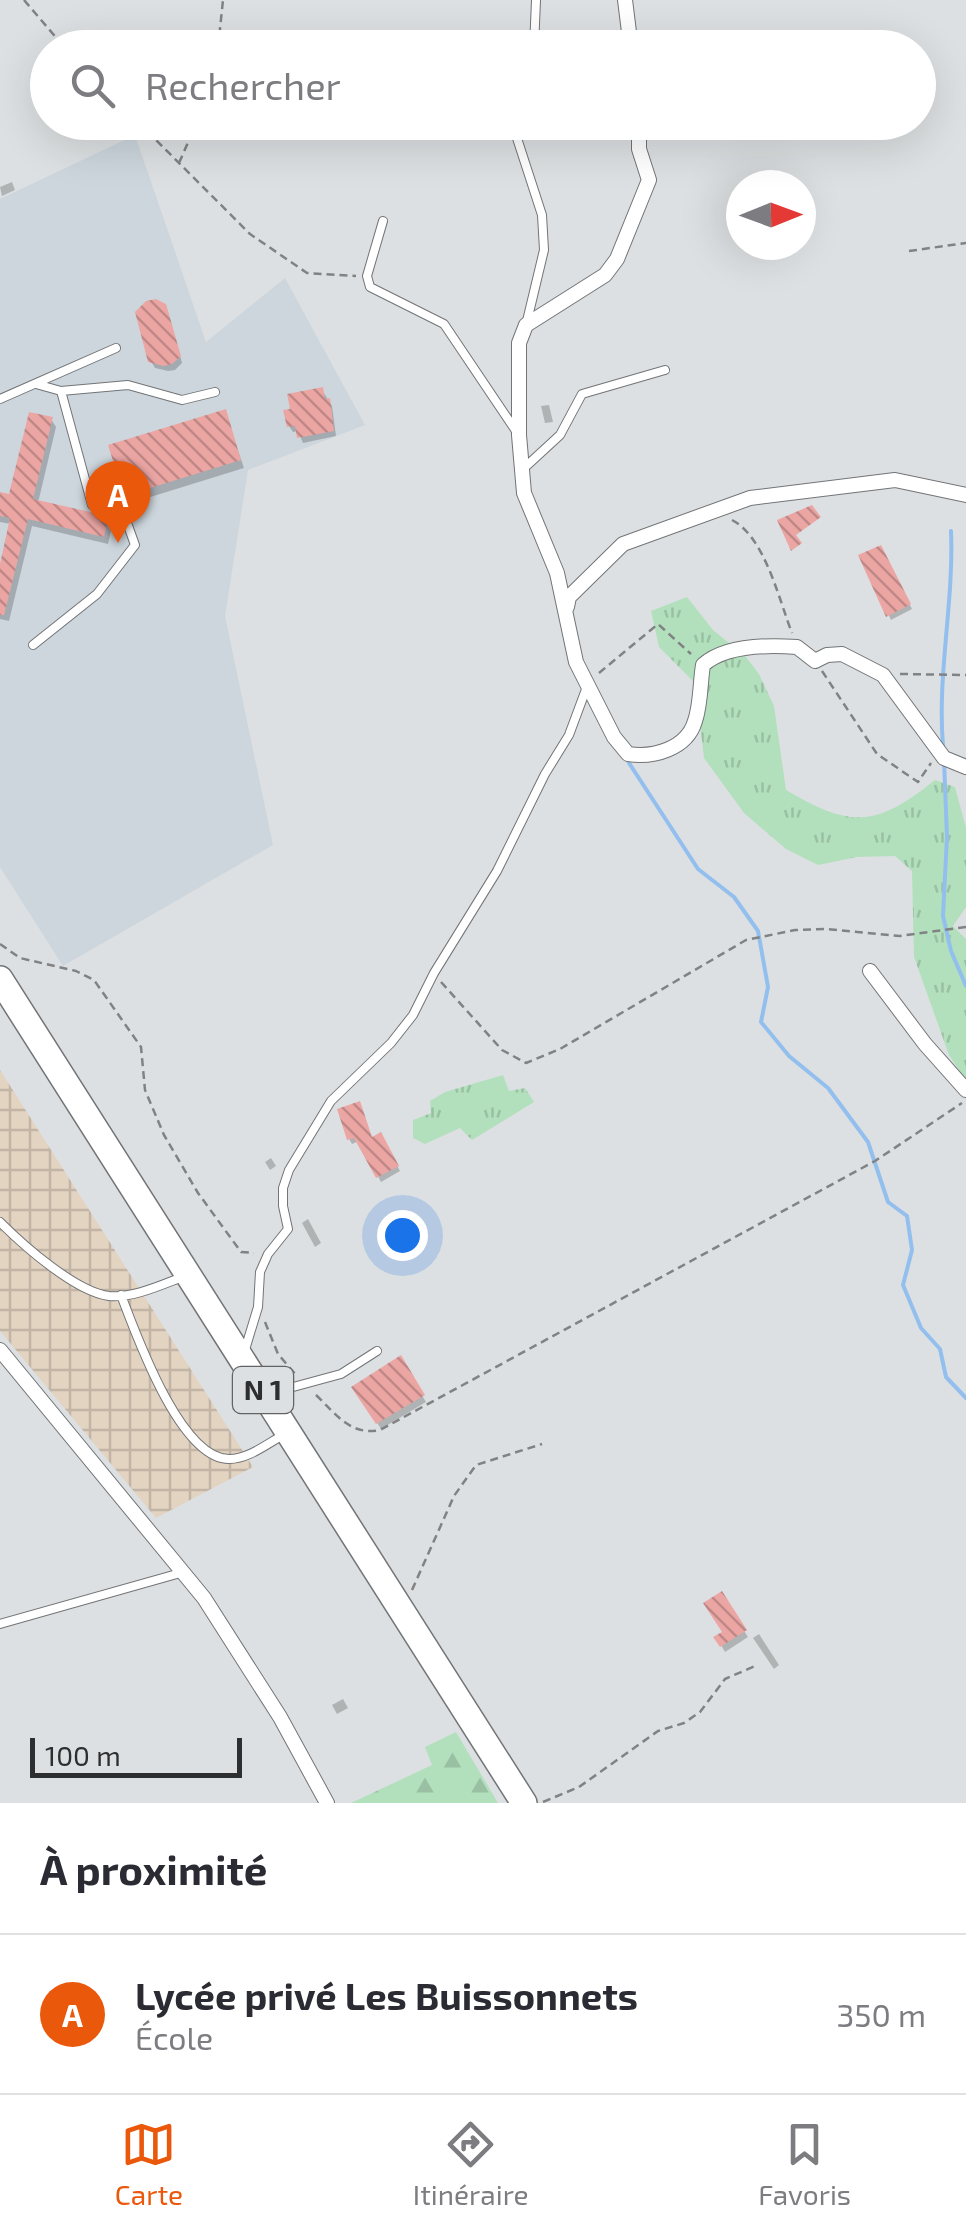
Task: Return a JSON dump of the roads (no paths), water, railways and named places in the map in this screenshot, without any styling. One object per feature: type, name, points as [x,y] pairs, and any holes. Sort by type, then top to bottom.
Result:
[{"type":"highway","name":"N 1","points":[[0,979],[524,1803]]},
{"type":"street","points":[[625,0],[629,30]]},
{"type":"street","points":[[639,140],[649,180],[617,259],[605,275],[526,325],[519,343],[519,435],[524,493],[557,573],[576,662],[614,737],[628,754],[655,754],[674,747],[695,724],[703,665],[720,654],[797,646],[816,661],[842,654],[883,675],[944,758],[966,767]]},
{"type":"street","points":[[566,608],[569,597],[623,544],[772,493],[894,480],[966,495]]},
{"type":"street","points":[[870,971],[925,1044],[966,1090]]},
{"type":"street","points":[[0,1350],[184,1572],[280,1717],[327,1803]]},
{"type":"lane","points":[[535,30],[536,0]]},
{"type":"lane","points":[[518,140],[542,215],[544,250],[526,325]]},
{"type":"lane","points":[[382,221],[367,276],[370,287],[444,324],[519,435]]},
{"type":"lane","points":[[0,400],[116,348]]},
{"type":"lane","points":[[522,470],[560,436],[582,394],[665,370]]},
{"type":"lane","points":[[36,384],[61,390],[128,384],[182,400],[215,392]]},
{"type":"lane","points":[[32,646],[98,594],[135,545],[126,520],[92,506],[61,390]]},
{"type":"lane","points":[[243,1359],[258,1308],[260,1272],[268,1254],[288,1229],[283,1188],[289,1170],[332,1101],[391,1043],[413,1014],[498,871],[545,774],[569,735],[588,684]]},
{"type":"lane","points":[[0,1222],[80,1286],[97,1293],[121,1296],[189,1275]]},
{"type":"lane","points":[[121,1296],[171,1410],[213,1456],[246,1456],[289,1431]]},
{"type":"lane","points":[[266,1395],[341,1374],[377,1351]]},
{"type":"lane","points":[[0,1624],[184,1572]]},
{"type":"waterway","points":[[943,746],[942,692],[951,531]]},
{"type":"waterway","points":[[944,760],[947,837],[943,916],[951,951],[966,986]]},
{"type":"waterway","points":[[629,763],[698,869],[734,897],[758,931],[768,987],[761,1022],[789,1056],[828,1088],[868,1142],[888,1202],[907,1216],[912,1250],[903,1285],[921,1328],[940,1349],[946,1377],[966,1398]]},
{"type":"place","name":"Lycée privé Les Buissonnets","points":[[118,543]]}]
